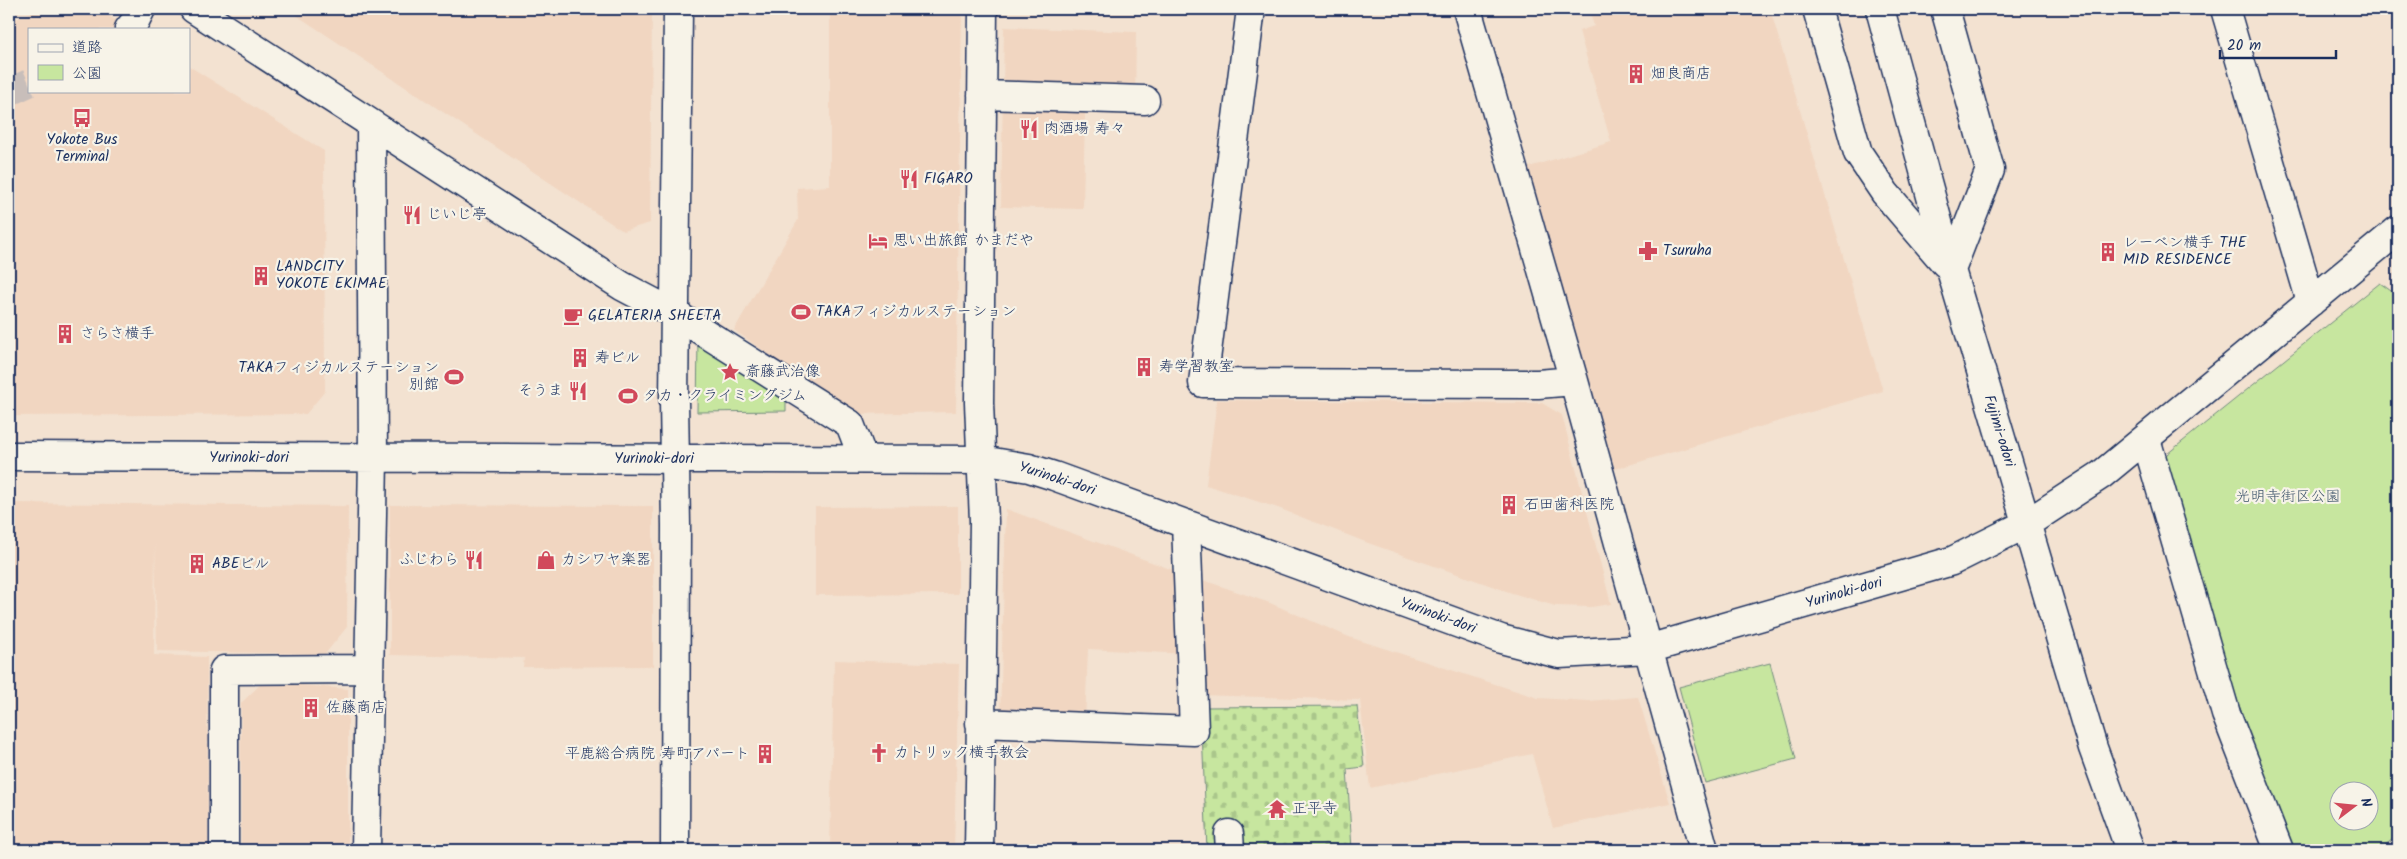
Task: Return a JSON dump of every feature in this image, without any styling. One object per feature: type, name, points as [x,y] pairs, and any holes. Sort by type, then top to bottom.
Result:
[{"type":"street","points":[[130,28],[141,9]]},
{"type":"street","points":[[194,9],[622,286],[675,314],[850,424],[863,458]]},
{"type":"street","points":[[675,850],[675,314],[678,9]]},
{"type":"street","points":[[979,850],[984,521],[979,403],[983,9]]},
{"type":"street","points":[[1251,9],[1203,383],[1538,384],[1574,381]]},
{"type":"street","points":[[1467,9],[1574,381],[1704,850]]},
{"type":"street","points":[[1817,9],[1858,153],[1885,193],[1951,270],[1990,170],[1945,9]]},
{"type":"street","name":"Fujimi-odori","points":[[1880,9],[1951,270],[2026,524],[2093,748],[2130,850]]},
{"type":"street","points":[[2225,9],[2311,302]]},
{"type":"street","points":[[982,95],[1145,100]]},
{"type":"street","points":[[366,850],[373,458],[371,124]]},
{"type":"street","name":"Yurinoki-dori","points":[[9,456],[863,458],[981,460],[1028,468],[1054,476],[1500,639],[1559,654],[1648,649],[1952,561],[2026,524],[2101,476],[2398,230]]},
{"type":"street","points":[[2146,439],[2226,714],[2279,850]]},
{"type":"street","points":[[980,723],[1194,731],[1186,524]]},
{"type":"street","points":[[224,850],[224,670],[368,669]]},
{"type":"shaded area","points":[[39,9],[84,9],[87,14],[98,9],[127,28],[28,28],[28,92],[190,92],[190,67],[324,151],[325,391],[306,414],[9,416],[9,22]]},
{"type":"shaded area","points":[[287,9],[652,9],[650,223],[623,231]]},
{"type":"shaded area","points":[[830,9],[962,9],[956,412],[853,414],[734,330],[798,220],[797,188],[830,186]]},
{"type":"shaded area","points":[[1589,9],[1770,9],[1883,391],[1615,469],[1526,168],[1611,142],[1579,31],[1594,26]]},
{"type":"shaded area","points":[[1004,27],[1136,32],[1135,110],[1085,112],[1083,209],[1001,207]]},
{"type":"shaded area","points":[[1217,400],[1542,403],[1562,415],[1611,604],[1591,607],[1555,606],[1368,543],[1278,508],[1206,485]]},
{"type":"shaded area","points":[[9,503],[348,506],[347,627],[325,654],[157,651],[155,542],[154,655],[207,657],[208,850],[9,850]]},
{"type":"shaded area","points":[[390,505],[653,506],[653,666],[523,667],[524,658],[390,655]]},
{"type":"shaded area","points":[[958,506],[958,594],[815,595],[815,507]]},
{"type":"shaded area","points":[[1006,509],[1184,574],[1187,654],[1088,649],[1085,723],[1000,719]]},
{"type":"shaded area","points":[[1194,577],[1270,603],[1349,637],[1538,698],[1588,701],[1638,697],[1670,803],[1553,828],[1532,754],[1370,788],[1360,700],[1199,695]]},
{"type":"shaded area","points":[[834,660],[959,664],[954,850],[830,850]]},
{"type":"shaded area","points":[[263,682],[348,689],[348,850],[241,850],[241,703]]},
{"type":"green space","name":"光明寺街区公園","points":[[2380,283],[2398,296],[2398,835],[2379,850],[2294,850],[2256,754],[2207,607],[2162,458]]},
{"type":"green space","points":[[698,338],[786,394],[786,411],[697,412]]},
{"type":"green space","points":[[1770,663],[1796,759],[1705,783],[1679,687]]},
{"type":"green space","name":"正平寺","points":[[1357,706],[1364,767],[1347,769],[1352,850],[1207,850],[1201,707]]},
{"type":"tunnel","points":[[9,92],[28,83]]},
{"type":"place","name":"畑良商店","points":[[1636,74]]},
{"type":"place","name":"Yokote Bus Terminal","points":[[82,118]]},
{"type":"place","name":"肉酒場 寿々","points":[[1029,129]]},
{"type":"place","name":"FIGARO","points":[[909,179]]},
{"type":"place","name":"じいじ亭","points":[[412,215]]},
{"type":"place","name":"思い出旅館 かまだや","points":[[878,241]]},
{"type":"place","name":"Tsuruha","points":[[1648,251]]},
{"type":"place","name":"レーベン横手 THE MID RESIDENCE","points":[[2108,252]]},
{"type":"place","name":"LANDCITY YOKOTE EKIMAE","points":[[261,276]]},
{"type":"place","name":"TAKAフィジカルステーション","points":[[801,312]]},
{"type":"place","name":"GELATERIA SHEETA","points":[[573,316]]},
{"type":"place","name":"さらさ横手","points":[[65,334]]},
{"type":"place","name":"寿ビル","points":[[580,358]]},
{"type":"place","name":"寿学習教室","points":[[1144,367]]},
{"type":"place","name":"斎藤武治像","points":[[730,372]]},
{"type":"place","name":"TAKAフィジカルステーション 別館","points":[[454,377]]},
{"type":"place","name":"そうま","points":[[578,391]]},
{"type":"place","name":"タカ・クライミングジム","points":[[628,396]]},
{"type":"place","name":"石田歯科医院","points":[[1509,505]]},
{"type":"place","name":"ふじわら","points":[[474,560]]},
{"type":"place","name":"カシワヤ楽器","points":[[546,560]]},
{"type":"place","name":"ABEビル","points":[[197,564]]},
{"type":"place","name":"佐藤商店","points":[[311,708]]},
{"type":"place","name":"カトリック横手教会","points":[[879,753]]},
{"type":"place","name":"平鹿総合病院 寿町アパート","points":[[765,754]]},
{"type":"place","name":"正平寺","points":[[1277,809]]}]
